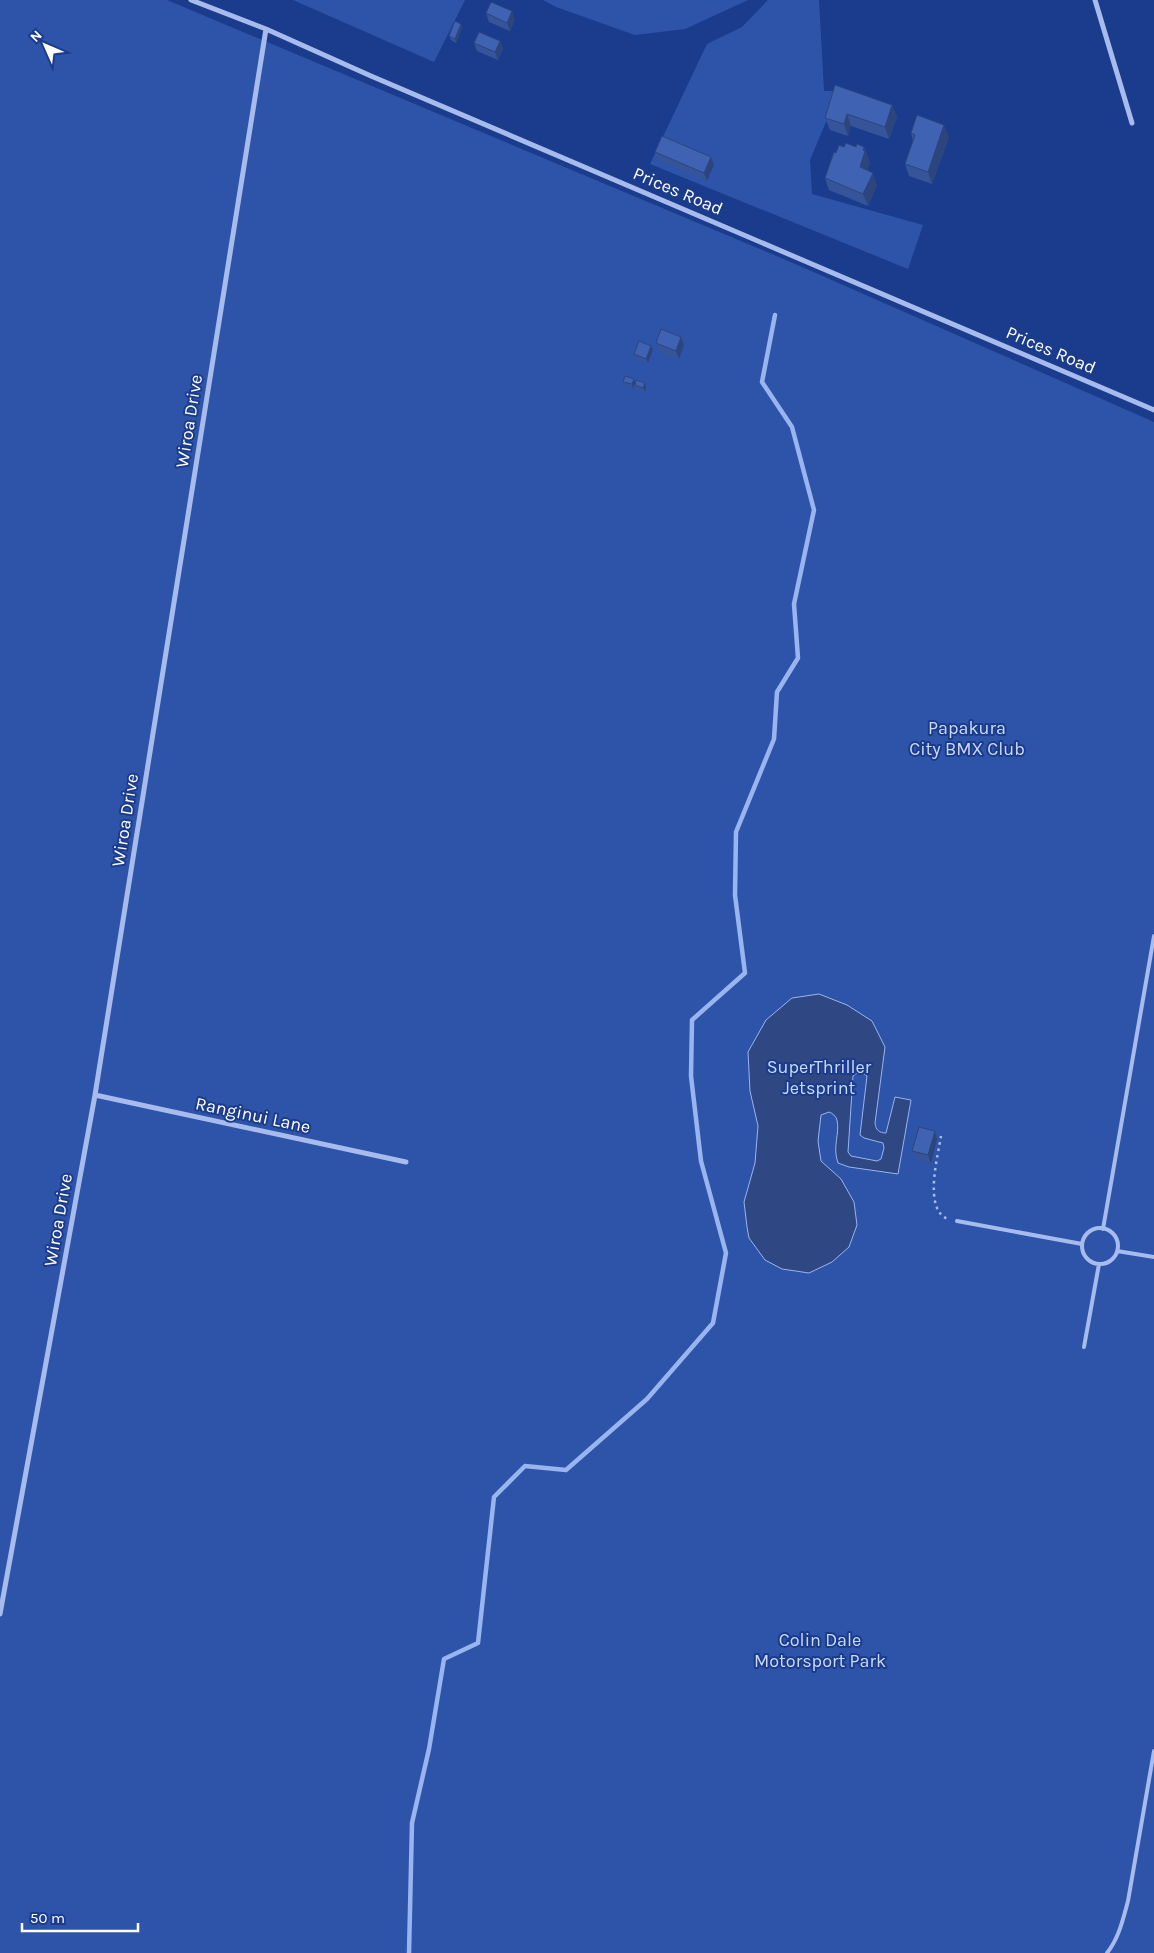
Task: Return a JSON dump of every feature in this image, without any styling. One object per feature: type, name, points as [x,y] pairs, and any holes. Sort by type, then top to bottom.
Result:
[{"type":"street","name":"Prices Road","points":[[191,0],[266,29],[371,76],[1154,410]]},
{"type":"street","points":[[1095,0],[1132,123]]},
{"type":"street","name":"Wiroa Drive","points":[[0,1614],[95,1095],[266,29]]},
{"type":"street","name":"Ranginui Lane","points":[[95,1095],[406,1162]]},
{"type":"lane","points":[[1103,1229],[1154,936]]},
{"type":"lane","points":[[957,1221],[1082,1244]]},
{"type":"lane","points":[[1103,1229],[1109,1231],[1116,1239],[1117,1251],[1110,1261],[1099,1264],[1093,1263],[1084,1255],[1082,1244],[1084,1238],[1092,1230],[1103,1229]]},
{"type":"lane","points":[[1117,1251],[1154,1257]]},
{"type":"lane","points":[[1084,1347],[1099,1264]]},
{"type":"lane","points":[[1107,1953],[1116,1938],[1128,1901],[1154,1751]]},
{"type":"path","points":[[941,1136],[933,1194],[938,1210],[945,1218],[957,1221]]},
{"type":"green space","points":[[0,0],[167,0],[793,263],[1154,422],[1154,1953],[0,1953]]},
{"type":"green space","points":[[293,0],[465,0],[434,62]]},
{"type":"green space","points":[[543,0],[748,0],[685,29],[635,35],[556,7]]},
{"type":"green space","points":[[768,0],[819,0],[824,91],[839,91],[810,160],[812,194],[923,225],[908,269],[650,164],[707,44],[742,27]]},
{"type":"shaded area","points":[[819,994],[847,1005],[872,1021],[885,1047],[875,1123],[878,1131],[886,1133],[895,1097],[911,1100],[898,1174],[849,1167],[838,1163],[836,1151],[838,1125],[836,1119],[829,1112],[821,1115],[818,1141],[821,1161],[841,1179],[854,1202],[857,1225],[849,1247],[832,1262],[809,1273],[782,1269],[765,1260],[749,1238],[744,1202],[755,1163],[758,1126],[750,1091],[748,1052],[766,1020],[792,998]],"holes":[[[860,1071],[867,1076],[860,1135],[864,1138],[883,1143],[884,1148],[881,1159],[877,1161],[851,1156],[848,1152],[853,1076]]]},
{"type":"building","points":[[491,2],[512,11],[507,23],[486,13]]},
{"type":"building","points":[[455,21],[461,24],[455,39],[449,36]]},
{"type":"building","points":[[479,32],[500,41],[495,52],[474,43]]},
{"type":"building","points":[[835,85],[892,105],[885,127],[847,114],[844,124],[825,118]]},
{"type":"building","points":[[917,115],[944,125],[928,172],[905,164],[915,135],[911,133]]},
{"type":"building","points":[[662,136],[711,157],[704,173],[655,152]]},
{"type":"building","points":[[846,143],[856,147],[857,144],[864,147],[863,150],[865,151],[860,167],[873,173],[863,194],[825,178],[834,152],[836,153],[839,145],[844,147]]},
{"type":"building","points":[[661,329],[681,337],[676,351],[656,343]]},
{"type":"building","points":[[639,341],[651,346],[646,359],[634,354]]},
{"type":"building","points":[[625,376],[634,379],[632,384],[623,382]]},
{"type":"building","points":[[636,380],[645,383],[643,388],[635,385]]},
{"type":"building","points":[[919,1127],[935,1131],[928,1155],[912,1151]]},
{"type":"waterway","points":[[409,1953],[412,1823],[429,1749],[444,1659],[478,1643],[494,1497],[525,1466],[566,1470],[647,1399],[713,1323],[726,1253],[701,1161],[691,1076],[692,1020],[745,973],[735,895],[736,832],[774,739],[777,692],[798,658],[794,604],[814,510],[792,427],[762,382],[775,315]]},
{"type":"park label","name":"Papakura City BMX Club","points":[[967,738]]},
{"type":"park label","name":"SuperThriller Jetsprint","points":[[819,1077]]},
{"type":"park label","name":"Colin Dale Motorsport Park","points":[[820,1650]]}]
